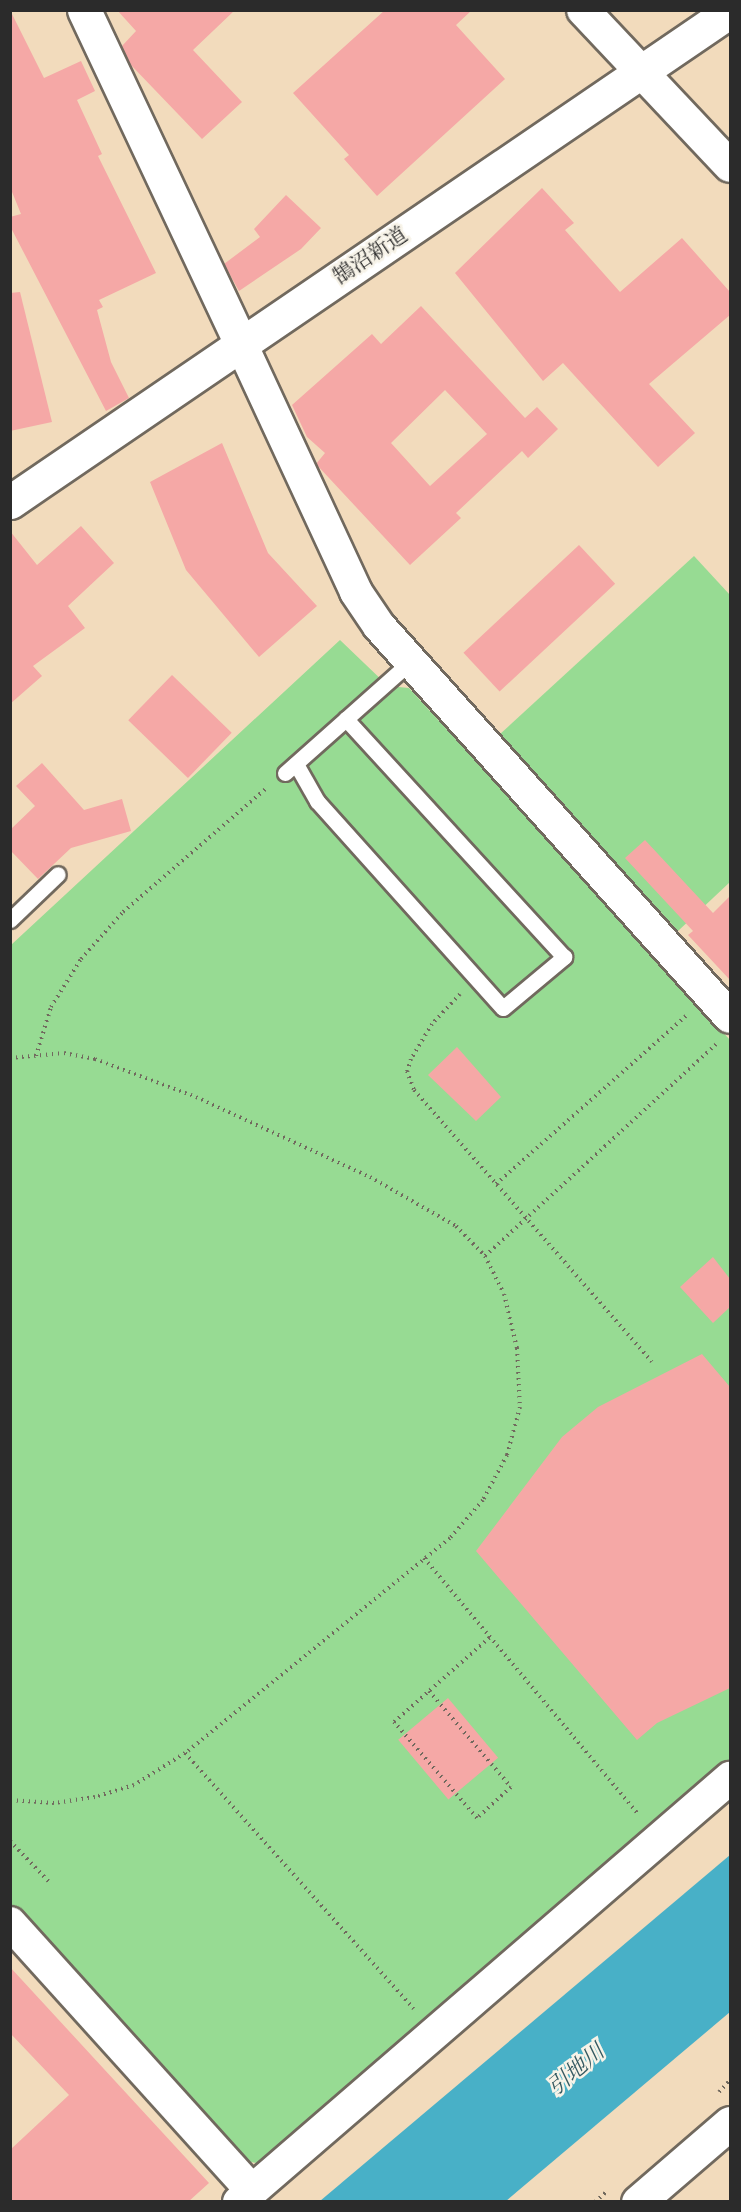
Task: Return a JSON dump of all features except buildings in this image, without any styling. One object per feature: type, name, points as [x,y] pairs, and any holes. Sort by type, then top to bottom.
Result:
[{"type":"street","points":[[84,10],[356,592],[410,662],[721,1017]]},
{"type":"street","points":[[583,10],[730,166]]},
{"type":"street","name":"鵠沼新道","points":[[13,492],[242,346],[730,11]]},
{"type":"street","points":[[10,1923],[245,2196],[730,1778]]},
{"type":"street","points":[[638,2202],[727,2134]]},
{"type":"lane","points":[[346,719],[564,957],[503,1008],[317,801],[291,768],[346,719],[410,662]]},
{"type":"lane","points":[[10,920],[58,874]]},
{"type":"path","points":[[36,1056],[51,1007],[81,959],[123,912],[291,768]]},
{"type":"path","points":[[476,978],[432,1024],[407,1071],[414,1090],[652,1362]]},
{"type":"path","points":[[496,1184],[721,1017]]},
{"type":"path","points":[[485,1256],[526,1218],[721,1017]]},
{"type":"path","points":[[10,1058],[64,1053],[96,1059],[196,1097],[411,1199],[456,1226],[485,1256],[504,1294],[518,1348],[520,1407],[507,1455],[483,1500],[450,1538],[185,1753],[134,1785],[95,1797],[54,1803],[10,1800]]},
{"type":"path","points":[[424,1558],[658,1839]]},
{"type":"path","points":[[429,1691],[511,1787],[477,1818],[394,1722],[429,1691],[490,1637]]},
{"type":"path","points":[[185,1753],[435,2032]]},
{"type":"path","points":[[10,1841],[51,1884]]},
{"type":"green space","points":[[694,556],[730,595],[730,882],[678,931],[499,735]]},
{"type":"green space","points":[[340,640],[388,686],[409,688],[730,1040],[730,1764],[261,2164],[246,2161],[11,1908],[11,945]]},
{"type":"water","name":"引地川","points":[[730,1855],[730,2012],[506,2201],[320,2201]]}]
